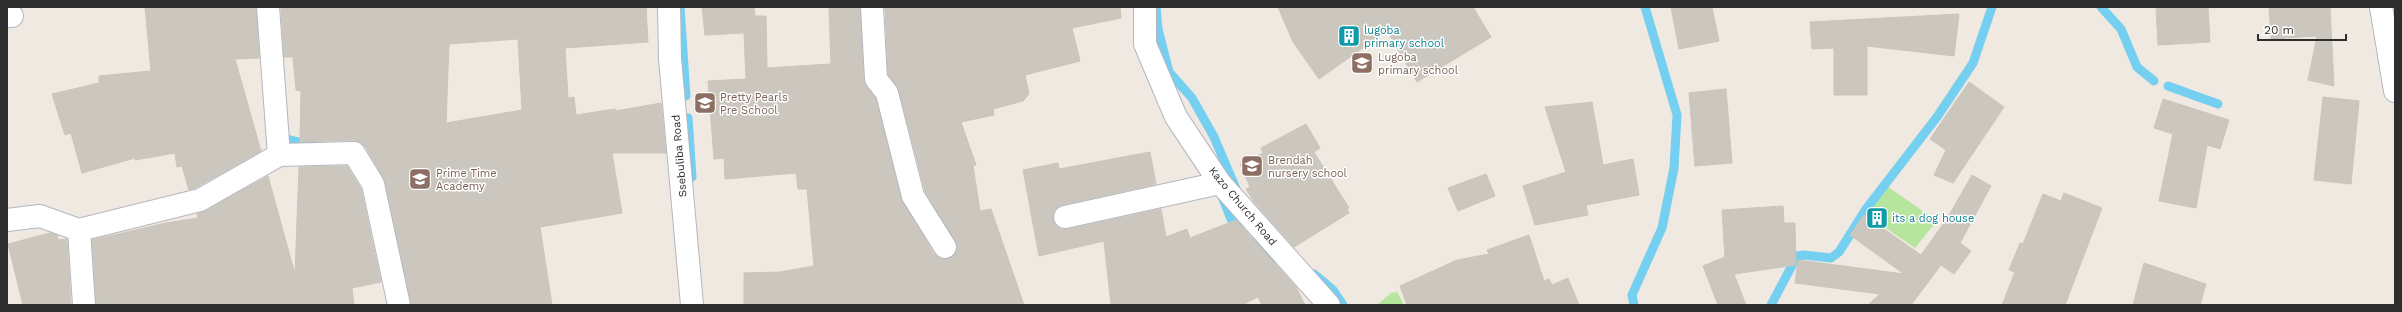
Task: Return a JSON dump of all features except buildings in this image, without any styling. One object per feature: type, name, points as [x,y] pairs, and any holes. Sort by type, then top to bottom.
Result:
[{"type":"street","points":[[268,7],[279,155]]},
{"type":"street","name":"Ssebuliba Road","points":[[669,7],[670,58],[692,305]]},
{"type":"street","points":[[872,7],[876,79],[887,93],[914,196],[946,247]]},
{"type":"street","name":"Kazo Church Road","points":[[1145,7],[1145,44],[1176,117],[1220,183],[1329,305]]},
{"type":"street","points":[[2381,7],[2395,92]]},
{"type":"street","points":[[7,220],[40,216],[79,230],[200,200],[279,155],[354,153],[373,184],[399,305]]},
{"type":"street","points":[[1065,217],[1220,183]]},
{"type":"street","points":[[79,230],[84,305]]},
{"type":"green space","points":[[1887,186],[1934,219],[1935,223],[1915,248],[1867,215]]},
{"type":"green space","points":[[1397,292],[1404,305],[1377,305],[1391,293]]},
{"type":"waterway","points":[[680,7],[686,96]]},
{"type":"waterway","points":[[1156,7],[1158,29],[1169,72],[1192,98],[1214,137],[1237,191]]},
{"type":"waterway","points":[[1634,305],[1632,295],[1662,228],[1674,168],[1677,115],[1645,7]]},
{"type":"waterway","points":[[1771,305],[1797,256],[1804,255],[1831,258],[1839,252],[1866,209],[1937,117],[1973,63],[1992,7]]},
{"type":"waterway","points":[[2101,7],[2121,29],[2137,67],[2154,81]]},
{"type":"waterway","points":[[2168,86],[2218,104]]},
{"type":"waterway","points":[[688,118],[692,177]]},
{"type":"waterway","points":[[283,133],[283,138],[318,147]]},
{"type":"waterway","points":[[1221,194],[1231,219],[1240,230]]},
{"type":"waterway","points":[[1252,242],[1275,259]]},
{"type":"waterway","points":[[1314,274],[1333,290],[1343,305]]},
{"type":"place","name":"lugoba primary school","points":[[1349,36]]},
{"type":"place","name":"Lugoba primary school","points":[[1362,63]]},
{"type":"place","name":"Pretty Pearls Pre School","points":[[705,103]]},
{"type":"place","name":"Brendah nursery school","points":[[1252,166]]},
{"type":"place","name":"Prime Time Academy","points":[[420,179]]},
{"type":"place","name":"its a dog house","points":[[1877,218]]}]
